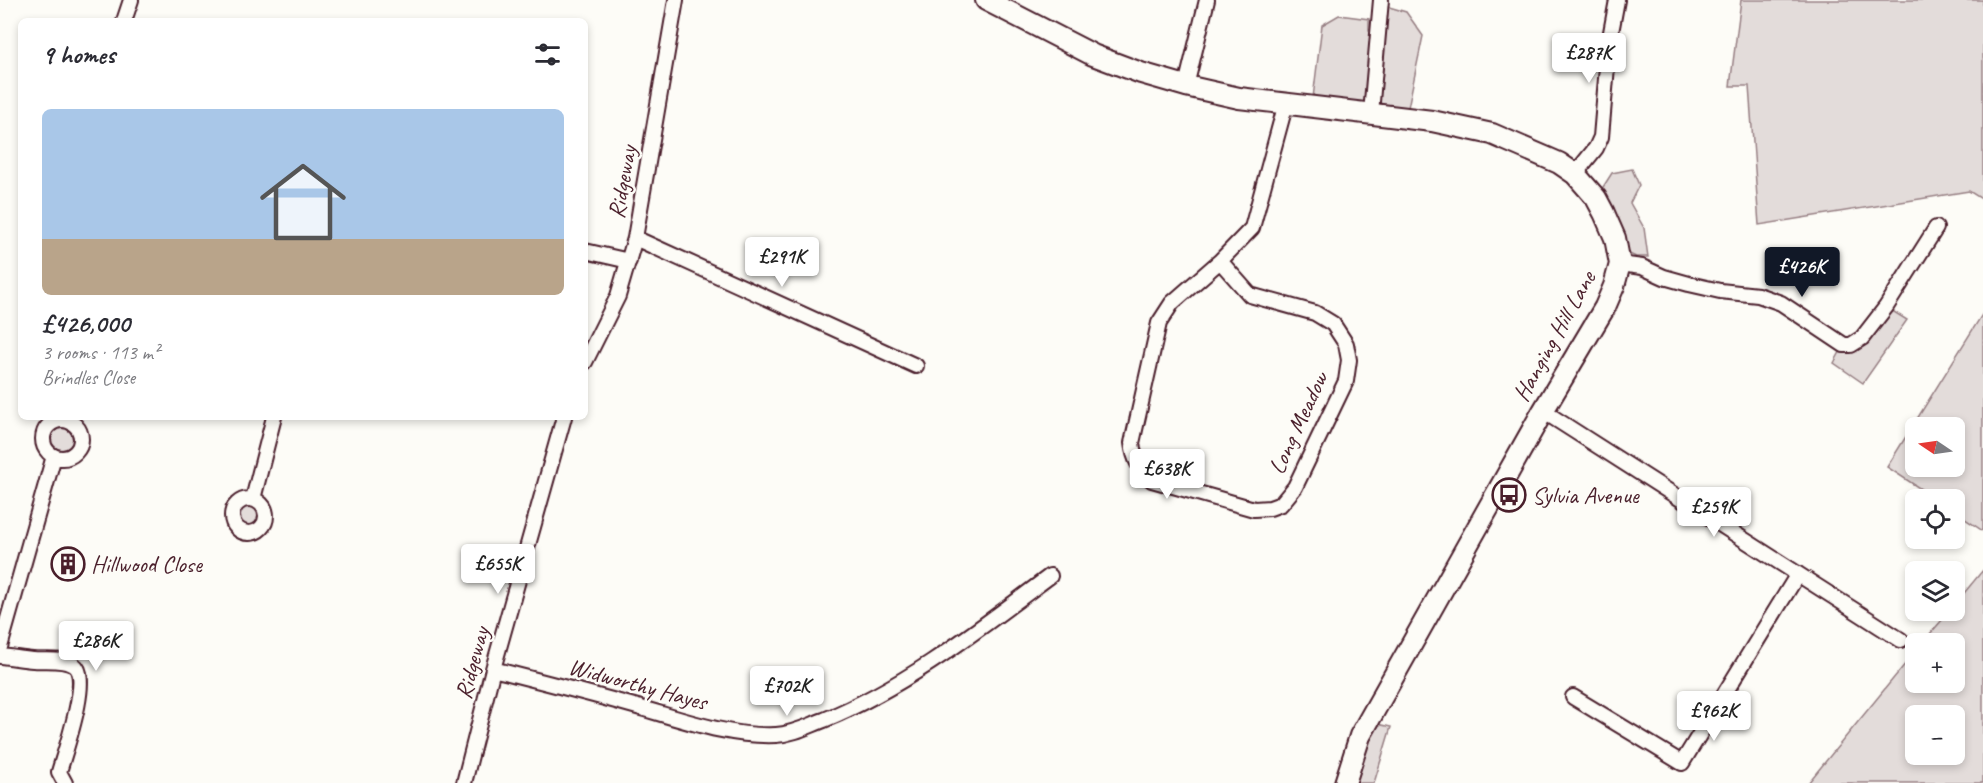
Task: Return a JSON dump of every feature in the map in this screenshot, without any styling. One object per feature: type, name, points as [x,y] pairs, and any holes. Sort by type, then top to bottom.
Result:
[{"type":"street","points":[[125,18],[130,0]]},
{"type":"street","name":"Ridgeway","points":[[588,356],[618,296],[635,238],[676,0]]},
{"type":"street","name":"Hanging Hill Lane","points":[[986,0],[1093,55],[1141,73],[1186,86],[1239,98],[1431,121],[1492,134],[1559,164],[1575,174],[1596,198],[1604,213],[1617,244],[1620,264],[1605,307],[1543,411],[1360,736],[1345,783]]},
{"type":"street","points":[[1186,86],[1207,0]]},
{"type":"street","points":[[1371,113],[1381,0]]},
{"type":"street","points":[[1575,174],[1596,148],[1601,137],[1609,43],[1617,0]]},
{"type":"street","name":"Long Meadow","points":[[1220,261],[1250,296],[1315,313],[1333,324],[1346,344],[1349,360],[1346,381],[1295,488],[1281,504],[1270,508],[1254,509],[1152,480],[1140,470],[1132,443],[1159,323],[1172,303],[1220,261],[1252,228],[1286,103]]},
{"type":"street","points":[[1620,264],[1642,267],[1664,277],[1689,284],[1720,291],[1758,295],[1781,303],[1844,345],[1851,345],[1862,338],[1886,307],[1936,228]]},
{"type":"street","points":[[635,238],[916,366]]},
{"type":"street","points":[[588,252],[629,261]]},
{"type":"street","points":[[1543,411],[1900,640]]},
{"type":"street","points":[[253,499],[273,420]]},
{"type":"street","name":"Ridgeway","points":[[464,783],[493,669],[563,420]]},
{"type":"street","points":[[0,647],[54,456]]},
{"type":"street","points":[[1573,697],[1682,763],[1798,574]]},
{"type":"street","name":"Widworthy Hayes","points":[[493,669],[637,706],[705,727],[740,733],[776,735],[794,732],[856,707],[902,679],[958,644],[1050,576]]},
{"type":"street","points":[[0,656],[63,661],[75,665],[79,671],[80,691],[59,772],[65,783]]},
{"type":"shaded area","points":[[1741,0],[1983,0],[1983,200],[1969,191],[1759,225],[1749,86],[1730,86]]},
{"type":"shaded area","points":[[1389,7],[1406,12],[1423,36],[1406,117],[1312,106],[1322,25],[1339,15],[1369,19],[1369,30],[1378,29]]},
{"type":"shaded area","points":[[1632,169],[1639,185],[1630,203],[1644,228],[1648,257],[1636,257],[1618,249],[1596,198],[1612,173]]},
{"type":"shaded area","points":[[1886,307],[1907,320],[1863,383],[1834,363],[1844,345],[1851,345]]},
{"type":"shaded area","points":[[1983,313],[1983,531],[1965,519],[1965,489],[1921,489],[1887,467],[1905,438],[1905,477],[1965,477],[1965,417],[1918,417]]},
{"type":"shaded area","points":[[61,426],[70,430],[74,439],[70,448],[61,452],[52,448],[48,439],[52,430]]},
{"type":"shaded area","points":[[251,501],[257,504],[259,514],[250,529],[240,524],[239,514],[242,506]]},
{"type":"shaded area","points":[[1983,570],[1983,783],[1808,783],[1905,664],[1905,693],[1965,693],[1965,633],[1931,633],[1941,621],[1965,621],[1965,592]]},
{"type":"shaded area","points":[[1368,722],[1391,727],[1374,783],[1345,783]]},
{"type":"place","name":"Sylvia Avenue","points":[[1509,495]]},
{"type":"place","name":"Hillwood Close","points":[[68,564]]}]
